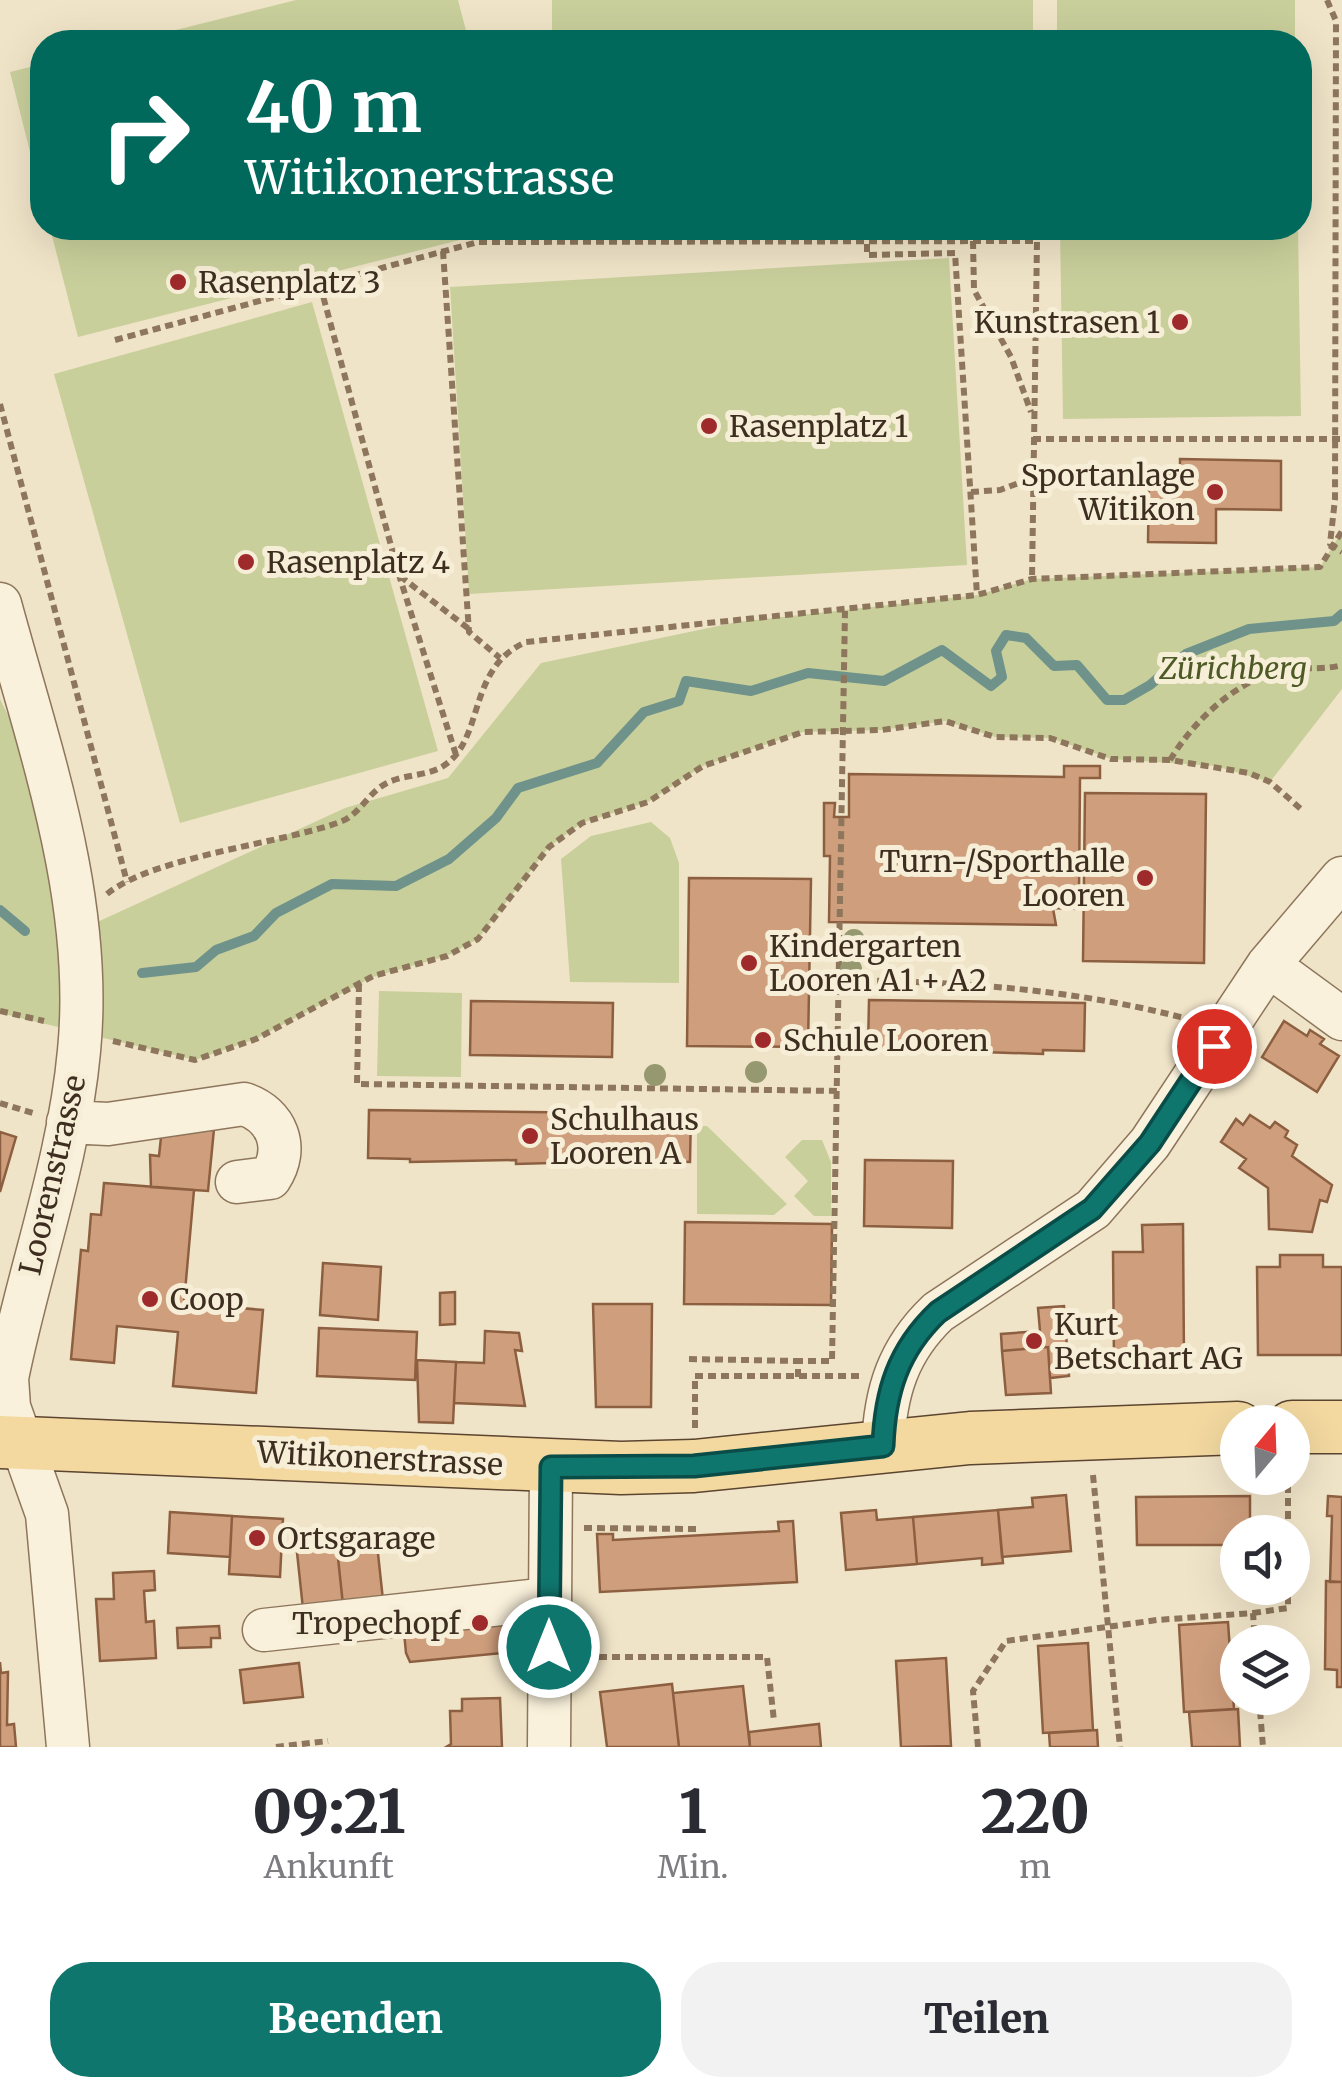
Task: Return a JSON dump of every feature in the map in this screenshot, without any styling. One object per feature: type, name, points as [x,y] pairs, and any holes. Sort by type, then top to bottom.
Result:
[{"type":"main road","points":[[1310,1428],[1342,1428]]},
{"type":"main road","name":"Witikonerstrasse","points":[[10,1442],[551,1467],[694,1466],[970,1438],[1220,1429]]},
{"type":"street","name":"Loorenstrasse","points":[[0,604],[57,814],[79,930],[57,1120],[7,1378],[10,1442],[47,1514],[68,1747]]},
{"type":"street","points":[[883,1446],[889,1390],[919,1330],[938,1312],[1092,1209],[1150,1143],[1268,965],[1342,878]]},
{"type":"street","points":[[1268,965],[1342,1019]]},
{"type":"street","points":[[57,1120],[108,1124],[244,1104],[262,1110],[274,1124],[280,1144],[279,1165],[270,1178],[237,1182]]},
{"type":"street","points":[[549,1747],[551,1467]]},
{"type":"street","points":[[264,1630],[549,1598]]},
{"type":"path","points":[[1327,0],[1336,21],[1339,166],[1338,439],[1330,544]]},
{"type":"path","points":[[973,241],[974,290],[1011,357],[1034,418]]},
{"type":"path","points":[[115,340],[478,242],[1037,242],[1032,578]]},
{"type":"path","points":[[868,244],[868,255],[955,253],[978,595]]},
{"type":"path","points":[[443,251],[469,629]]},
{"type":"path","points":[[320,285],[398,575],[456,756]]},
{"type":"path","points":[[0,404],[127,882],[193,860],[344,821],[386,783],[438,769],[456,756],[484,680],[500,658],[526,642],[845,612],[978,595],[1032,578],[1320,567],[1330,544],[1342,530]]},
{"type":"path","points":[[1033,439],[1338,439]]},
{"type":"path","points":[[971,492],[1000,490],[1032,478]]},
{"type":"path","points":[[1330,544],[1342,552]]},
{"type":"path","points":[[398,575],[500,658]]},
{"type":"path","points":[[689,1359],[832,1361],[845,612]]},
{"type":"path","points":[[1170,760],[1189,728],[1244,685],[1280,671],[1342,665]]},
{"type":"path","points":[[0,1011],[194,1060],[256,1038],[359,982],[447,956],[478,939],[549,848],[582,823],[648,802],[703,766],[803,732],[882,730],[945,721],[995,737],[1050,738],[1111,759],[1170,760],[1249,773],[1270,782],[1300,809]]},
{"type":"path","points":[[838,980],[980,982],[1116,1000],[1199,1022],[1214,1046]]},
{"type":"path","points":[[359,982],[357,1084],[838,1092]]},
{"type":"path","points":[[0,1102],[57,1120]]},
{"type":"path","points":[[798,1360],[798,1377]]},
{"type":"path","points":[[695,1429],[695,1376],[860,1376]]},
{"type":"path","points":[[1092,1471],[1120,1747]]},
{"type":"path","points":[[578,1526],[594,1532],[696,1528]]},
{"type":"path","points":[[978,1747],[973,1691],[1006,1642],[1108,1626],[1253,1613],[1288,1605]]},
{"type":"path","points":[[1253,1613],[1254,1625]]},
{"type":"path","points":[[575,1657],[768,1657],[774,1721]]},
{"type":"path","points":[[1261,1715],[1264,1747]]},
{"type":"path","points":[[276,1747],[328,1741]]},
{"type":"green space","points":[[296,0],[458,0],[466,30],[176,30]]},
{"type":"green space","points":[[552,0],[1033,0],[1033,30],[552,30]]},
{"type":"green space","points":[[1057,0],[1295,0],[1295,30],[1057,30]]},
{"type":"green space","points":[[30,67],[30,152],[10,72]]},
{"type":"green space","name":"Rasenplatz 3","points":[[53,240],[460,240],[78,337]]},
{"type":"green space","name":"Kunstrasen 1","points":[[1060,240],[1298,240],[1301,416],[1063,419]]},
{"type":"green space","name":"Rasenplatz 1","points":[[949,258],[967,565],[469,594],[450,287]]},
{"type":"green space","name":"Rasenplatz 4","points":[[312,302],[438,751],[180,823],[54,374]]},
{"type":"green space","name":"Zürichberg","points":[[1342,531],[1342,689],[1270,782],[1215,766],[1111,759],[1050,738],[995,737],[945,721],[882,730],[803,732],[703,766],[648,802],[582,823],[549,847],[478,939],[447,956],[373,977],[256,1039],[195,1060],[0,1013],[0,699],[57,814],[80,930],[345,808],[448,778],[541,663],[737,622],[977,595],[1032,579],[1320,567]]},
{"type":"green space","points":[[651,822],[670,838],[679,863],[679,983],[570,982],[561,859],[591,836]]},
{"type":"green space","points":[[379,991],[462,993],[461,1077],[377,1076]]},
{"type":"green space","points":[[697,1126],[707,1126],[787,1204],[774,1215],[697,1214]]},
{"type":"green space","points":[[802,1140],[822,1140],[831,1162],[831,1216],[814,1216],[794,1196],[808,1181],[785,1157]]},
{"type":"building","name":"Sportanlage Witikon","points":[[1180,459],[1281,461],[1281,510],[1216,509],[1216,543],[1148,542],[1149,476],[1180,476]]},
{"type":"building","points":[[1064,766],[1100,766],[1100,778],[1080,778],[1079,893],[1050,892],[1056,925],[829,922],[830,856],[824,856],[824,803],[835,803],[834,817],[849,817],[849,774],[1064,777]]},
{"type":"building","name":"Turn-/Sporthalle Looren","points":[[1085,793],[1206,794],[1204,963],[1083,961]]},
{"type":"building","name":"Kindergarten Looren A1 + A2","points":[[689,878],[811,879],[808,1047],[687,1046]]},
{"type":"building","points":[[1050,892],[1079,893],[1078,909],[1050,908]]},
{"type":"building","points":[[869,1000],[1085,1003],[1084,1051],[1043,1050],[1043,1054],[868,1048]]},
{"type":"building","points":[[471,1001],[613,1003],[612,1057],[470,1055]]},
{"type":"building","points":[[1284,1021],[1307,1036],[1310,1030],[1324,1039],[1320,1044],[1339,1056],[1317,1092],[1262,1057]]},
{"type":"building","name":"Schulhaus Looren A","points":[[369,1110],[691,1114],[690,1162],[516,1164],[516,1160],[410,1162],[368,1158]]},
{"type":"building","points":[[1250,1115],[1270,1128],[1275,1122],[1288,1131],[1285,1137],[1297,1145],[1292,1156],[1332,1185],[1327,1202],[1320,1200],[1312,1232],[1269,1229],[1268,1188],[1239,1168],[1246,1159],[1221,1142],[1236,1119],[1243,1125]]},
{"type":"building","points":[[162,1128],[214,1129],[208,1191],[151,1187],[150,1155],[159,1156]]},
{"type":"building","points":[[0,1132],[16,1137],[0,1192]]},
{"type":"building","points":[[865,1160],[953,1161],[952,1228],[864,1226]]},
{"type":"building","points":[[104,1183],[194,1190],[184,1303],[263,1310],[256,1393],[173,1386],[178,1332],[117,1326],[114,1363],[71,1359],[81,1250],[88,1251],[91,1214],[101,1215]]},
{"type":"building","points":[[685,1222],[832,1224],[831,1305],[684,1304]]},
{"type":"building","points":[[1183,1224],[1184,1362],[1114,1362],[1113,1252],[1143,1252],[1142,1225]]},
{"type":"building","points":[[1280,1255],[1323,1255],[1323,1267],[1342,1267],[1342,1355],[1258,1355],[1257,1267],[1280,1267]]},
{"type":"building","points":[[323,1263],[381,1267],[378,1320],[320,1315]]},
{"type":"building","points":[[455,1292],[455,1324],[440,1325],[440,1293]]},
{"type":"building","points":[[593,1304],[652,1304],[651,1407],[596,1407]]},
{"type":"building","name":"Kurt Betschart AG","points":[[1064,1306],[1069,1376],[1050,1378],[1048,1347],[1002,1351],[1001,1334],[1040,1331],[1038,1308]]},
{"type":"building","points":[[319,1328],[417,1332],[415,1380],[317,1376]]},
{"type":"building","points":[[485,1331],[519,1333],[522,1351],[515,1350],[525,1406],[454,1403],[456,1362],[484,1363]]},
{"type":"building","points":[[1048,1347],[1051,1393],[1006,1395],[1002,1351]]},
{"type":"building","points":[[417,1360],[456,1362],[453,1423],[419,1422]]},
{"type":"building","points":[[1066,1495],[1071,1551],[1002,1557],[998,1510],[1033,1507],[1032,1498]]},
{"type":"building","points":[[1250,1496],[1250,1515],[1220,1515],[1220,1545],[1137,1545],[1136,1497]]},
{"type":"building","points":[[1328,1496],[1342,1497],[1342,1582],[1330,1582],[1332,1516],[1327,1516]]},
{"type":"building","points":[[876,1510],[877,1520],[913,1517],[917,1564],[846,1570],[841,1513]]},
{"type":"building","points":[[998,1510],[1003,1563],[982,1565],[982,1558],[917,1564],[913,1517]]},
{"type":"building","points":[[170,1512],[232,1516],[230,1557],[168,1553]]},
{"type":"building","name":"Ortsgarage","points":[[232,1516],[283,1519],[280,1577],[229,1574]]},
{"type":"building","points":[[793,1521],[797,1582],[600,1592],[597,1534],[613,1534],[613,1540],[779,1531],[778,1522]]},
{"type":"building","points":[[376,1535],[383,1600],[343,1605],[336,1539]]},
{"type":"building","points":[[336,1539],[343,1605],[303,1609],[296,1543]]},
{"type":"building","points":[[154,1571],[155,1590],[144,1591],[146,1622],[154,1621],[156,1658],[100,1661],[96,1599],[114,1599],[113,1573]]},
{"type":"building","points":[[1326,1581],[1342,1582],[1342,1687],[1337,1687],[1337,1670],[1325,1669]]},
{"type":"building","points":[[509,1614],[512,1652],[410,1662],[406,1653],[403,1622]]},
{"type":"building","points":[[1228,1622],[1220,1625],[1220,1710],[1184,1712],[1179,1625]]},
{"type":"building","points":[[219,1626],[220,1638],[211,1638],[211,1647],[178,1648],[177,1628]]},
{"type":"building","points":[[1088,1643],[1093,1730],[1043,1733],[1038,1646]]},
{"type":"building","points":[[946,1658],[951,1746],[901,1747],[896,1661]]},
{"type":"building","points":[[0,1662],[1,1673],[8,1672],[7,1725],[14,1724],[16,1747],[0,1747]]},
{"type":"building","points":[[299,1663],[303,1697],[244,1703],[240,1670]]},
{"type":"building","points":[[672,1684],[679,1747],[607,1747],[600,1692]]},
{"type":"building","points":[[743,1686],[750,1747],[679,1747],[673,1693]]},
{"type":"building","points":[[500,1698],[502,1747],[446,1747],[451,1744],[450,1711],[462,1711],[462,1699]]},
{"type":"building","points":[[1220,1710],[1220,1715],[1238,1715],[1240,1747],[1192,1747],[1189,1712]]},
{"type":"building","points":[[819,1724],[821,1747],[750,1747],[749,1732]]},
{"type":"building","points":[[1097,1730],[1098,1747],[1050,1747],[1049,1733]]},
{"type":"waterway","points":[[142,973],[196,967],[216,950],[254,936],[276,913],[332,884],[396,886],[449,859],[496,818],[518,788],[597,763],[644,712],[679,701],[686,681],[751,691],[808,673],[884,681],[942,650],[991,686],[1002,677],[996,651],[1006,635],[1026,638],[1054,666],[1077,665],[1107,700],[1124,700],[1150,685],[1186,654],[1249,629],[1334,621],[1342,614]]},
{"type":"waterway","points":[[0,910],[25,931]]},
{"type":"place","name":"Rasenplatz 3","points":[[178,282]]},
{"type":"place","name":"Kunstrasen 1","points":[[1180,322]]},
{"type":"place","name":"Rasenplatz 1","points":[[709,426]]},
{"type":"place","name":"Sportanlage Witikon","points":[[1215,492]]},
{"type":"place","name":"Rasenplatz 4","points":[[246,562]]},
{"type":"place","name":"Turn-/Sporthalle Looren","points":[[1145,878]]},
{"type":"place","name":"Kindergarten Looren A1 + A2","points":[[749,963]]},
{"type":"place","name":"Schule Looren","points":[[763,1040]]},
{"type":"place","name":"Schulhaus Looren A","points":[[530,1136]]},
{"type":"place","name":"Coop","points":[[150,1299]]},
{"type":"place","name":"Kurt Betschart AG","points":[[1034,1341]]},
{"type":"place","name":"Ortsgarage","points":[[257,1538]]},
{"type":"place","name":"Tropechopf","points":[[480,1623]]},
{"type":"route","points":[[549,1647],[551,1467],[694,1466],[883,1446],[889,1390],[908,1344],[919,1330],[938,1312],[1092,1209],[1150,1143],[1214,1046]]}]
